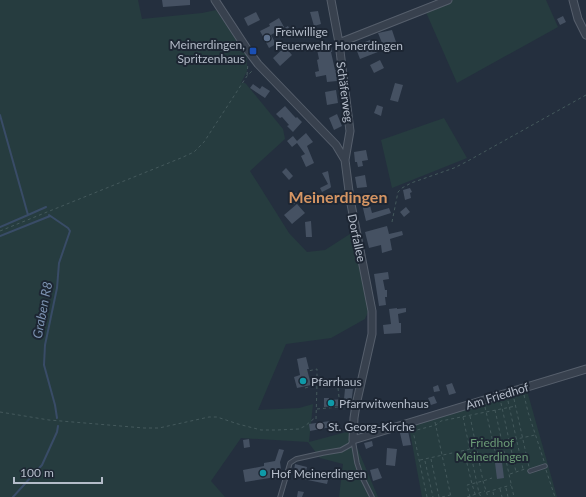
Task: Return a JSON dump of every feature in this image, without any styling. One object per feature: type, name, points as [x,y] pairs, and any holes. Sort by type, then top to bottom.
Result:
[{"type":"street","name":"Dorfallee","points":[[215,0],[258,64],[336,146],[344,160],[350,199],[372,311],[372,334],[356,406],[353,440]]},
{"type":"street","name":"Schäferweg","points":[[331,0],[339,43],[350,131],[344,160]]},
{"type":"street","points":[[339,43],[448,0]]},
{"type":"street","points":[[573,0],[578,19],[586,36]]},
{"type":"street","points":[[336,146],[349,140]]},
{"type":"street","name":"Am Friedhof","points":[[353,440],[586,369]]},
{"type":"lane","points":[[320,381],[361,384]]},
{"type":"lane","points":[[280,497],[290,463],[296,459],[341,450],[350,445],[353,440]]},
{"type":"lane","points":[[353,440],[357,463],[372,497]]},
{"type":"lane","points":[[529,469],[545,466]]},
{"type":"path","points":[[247,76],[249,52]]},
{"type":"path","points":[[0,231],[194,152],[204,142],[247,76],[258,64]]},
{"type":"path","points":[[392,222],[398,192],[402,188],[411,183],[454,168],[586,95]]},
{"type":"path","points":[[0,412],[49,420],[144,428],[159,428],[209,417],[217,417],[261,430],[298,429],[316,418],[317,369],[304,372]]},
{"type":"path","points":[[338,382],[340,407]]},
{"type":"path","points":[[305,388],[316,385]]},
{"type":"path","points":[[522,389],[535,435],[556,497]]},
{"type":"path","points":[[509,474],[529,469],[514,399]]},
{"type":"path","points":[[484,400],[497,460]]},
{"type":"path","points":[[508,400],[523,470]]},
{"type":"path","points":[[500,402],[516,472]]},
{"type":"path","points":[[316,409],[356,406]]},
{"type":"path","points":[[427,497],[413,430],[436,425],[441,421],[516,406]]},
{"type":"path","points":[[495,410],[514,497]]},
{"type":"path","points":[[470,415],[483,481],[488,497]]},
{"type":"path","points":[[434,416],[451,497]]},
{"type":"path","points":[[463,417],[481,497]]},
{"type":"path","points":[[420,461],[535,435]]},
{"type":"path","points":[[464,451],[476,497]]},
{"type":"path","points":[[431,458],[439,497]]},
{"type":"path","points":[[424,460],[433,497]]},
{"type":"path","points":[[470,496],[467,485],[492,478]]},
{"type":"path","points":[[466,497],[512,485]]},
{"type":"path","points":[[506,487],[508,497]]},
{"type":"path","points":[[500,488],[502,497]]},
{"type":"path","points":[[492,491],[494,497]]},
{"type":"path","points":[[442,497],[450,495]]},
{"type":"green space","points":[[0,0],[138,0],[142,19],[202,13],[216,10],[247,56],[247,71],[241,83],[245,83],[247,85],[283,129],[285,139],[250,171],[289,233],[307,252],[325,250],[353,232],[368,312],[365,319],[331,338],[286,344],[258,410],[299,408],[313,404],[309,442],[350,431],[378,497],[339,497],[343,464],[320,458],[308,442],[241,438],[211,481],[225,497],[0,497]]},
{"type":"green space","points":[[453,0],[546,0],[558,27],[457,83],[425,10]]},
{"type":"green space","points":[[444,118],[467,158],[392,188],[381,140]]},
{"type":"green space","name":"Friedhof Meinerdingen","points":[[526,387],[557,497],[422,497],[408,422]]},
{"type":"building","points":[[162,0],[190,0],[190,5],[163,7]]},
{"type":"building","points":[[318,11],[321,24],[314,26],[310,12]]},
{"type":"building","points":[[256,12],[260,20],[248,26],[244,18]]},
{"type":"building","points":[[563,16],[566,22],[560,25],[557,19]]},
{"type":"building","points":[[279,18],[284,27],[271,35],[276,44],[269,48],[260,31],[270,26],[269,24]]},
{"type":"building","points":[[288,26],[291,32],[287,35],[283,29]]},
{"type":"building","points":[[392,30],[396,42],[386,44],[388,48],[360,59],[355,46],[370,40],[372,47],[382,43],[378,33]]},
{"type":"building","points":[[330,42],[337,81],[327,82],[326,75],[316,77],[315,72],[319,71],[317,60],[319,59],[316,45]]},
{"type":"building","points":[[353,43],[355,49],[349,50],[348,45]]},
{"type":"building","points":[[285,47],[292,55],[280,66],[273,58]]},
{"type":"building","points":[[380,60],[384,68],[374,73],[370,65]]},
{"type":"building","points":[[395,83],[403,85],[398,102],[390,100]]},
{"type":"building","points":[[253,84],[260,89],[262,86],[270,91],[265,98],[250,88]]},
{"type":"building","points":[[336,90],[338,103],[327,105],[325,92]]},
{"type":"building","points":[[377,105],[383,107],[381,116],[374,113]]},
{"type":"building","points":[[285,106],[302,122],[293,132],[287,126],[289,125],[282,117],[280,118],[276,114]]},
{"type":"building","points":[[337,114],[342,126],[334,130],[329,118]]},
{"type":"building","points":[[306,133],[313,142],[307,146],[314,163],[306,167],[301,156],[305,154],[297,143],[292,147],[287,141],[293,136],[297,141]]},
{"type":"building","points":[[366,150],[368,160],[362,161],[363,166],[358,167],[357,162],[355,162],[354,152]]},
{"type":"building","points":[[286,168],[293,176],[289,180],[282,172]]},
{"type":"building","points":[[328,171],[331,187],[322,192],[320,188],[328,184],[322,173]]},
{"type":"building","points":[[365,175],[367,187],[357,188],[355,177]]},
{"type":"building","points":[[410,188],[412,192],[410,193],[411,198],[405,200],[403,190]]},
{"type":"building","points":[[296,193],[301,199],[294,204],[289,198]]},
{"type":"building","points":[[369,202],[372,213],[389,208],[391,213],[366,221],[362,204]]},
{"type":"building","points":[[297,204],[305,213],[292,224],[284,215]]},
{"type":"building","points":[[406,207],[410,212],[404,217],[400,212]]},
{"type":"building","points":[[311,221],[312,237],[306,237],[305,222]]},
{"type":"building","points":[[387,226],[389,234],[402,231],[403,235],[390,239],[392,250],[382,253],[381,245],[369,248],[365,232]]},
{"type":"building","points":[[388,272],[389,279],[383,280],[385,290],[387,290],[387,297],[385,297],[386,305],[379,306],[374,274]]},
{"type":"building","points":[[406,308],[406,312],[398,314],[399,323],[401,323],[401,333],[384,334],[383,325],[391,324],[389,309]]},
{"type":"building","points":[[306,357],[311,385],[297,388],[294,377],[300,375],[297,359]]},
{"type":"building","points":[[452,383],[456,393],[449,395],[446,385]]},
{"type":"building","points":[[438,385],[440,391],[434,392],[433,387]]},
{"type":"building","points":[[345,389],[353,389],[351,405],[338,404],[338,406],[324,407],[324,398],[329,398],[329,400],[344,399]]},
{"type":"building","points":[[434,396],[437,403],[431,405],[428,398]]},
{"type":"building","name":"St. Georg-Kirche","points":[[330,421],[331,427],[310,431],[309,424]]},
{"type":"building","points":[[408,431],[411,445],[403,446],[400,433]]},
{"type":"building","points":[[249,439],[250,447],[244,448],[243,440]]},
{"type":"building","points":[[372,441],[373,446],[366,449],[364,443]]},
{"type":"building","points":[[387,448],[397,449],[395,466],[386,465]]},
{"type":"building","name":"Hof Meinerdingen","points":[[279,449],[284,450],[280,462],[282,476],[245,482],[243,470],[264,466],[264,463],[275,461]]},
{"type":"building","points":[[502,462],[504,478],[497,479],[495,463]]},
{"type":"building","points":[[295,464],[307,467],[306,471],[329,476],[327,484],[293,477]]},
{"type":"building","points":[[378,468],[382,478],[373,481],[370,470]]},
{"type":"building","points":[[298,491],[304,492],[302,497],[297,497]]},
{"type":"waterway","name":"Graben R8","points":[[0,115],[28,215],[46,207]]},
{"type":"waterway","points":[[0,227],[28,215]]},
{"type":"waterway","name":"Graben R8","points":[[49,215],[70,231],[59,263],[57,288],[45,345],[44,365],[57,418]]},
{"type":"waterway","points":[[0,236],[50,216]]},
{"type":"waterway","name":"Graben R8","points":[[13,497],[42,465],[57,432],[58,426]]},
{"type":"place","name":"Freiwillige Feuerwehr Honerdingen","points":[[267,38]]},
{"type":"place","name":"Meinerdingen, Spritzenhaus","points":[[253,51]]},
{"type":"place","name":"Pfarrhaus","points":[[303,381]]},
{"type":"place","name":"Pfarrwitwenhaus","points":[[331,403]]},
{"type":"place","name":"St. Georg-Kirche","points":[[320,426]]},
{"type":"place","name":"Hof Meinerdingen","points":[[263,473]]},
{"type":"district","name":"Meinerdingen","points":[[338,196]]}]
